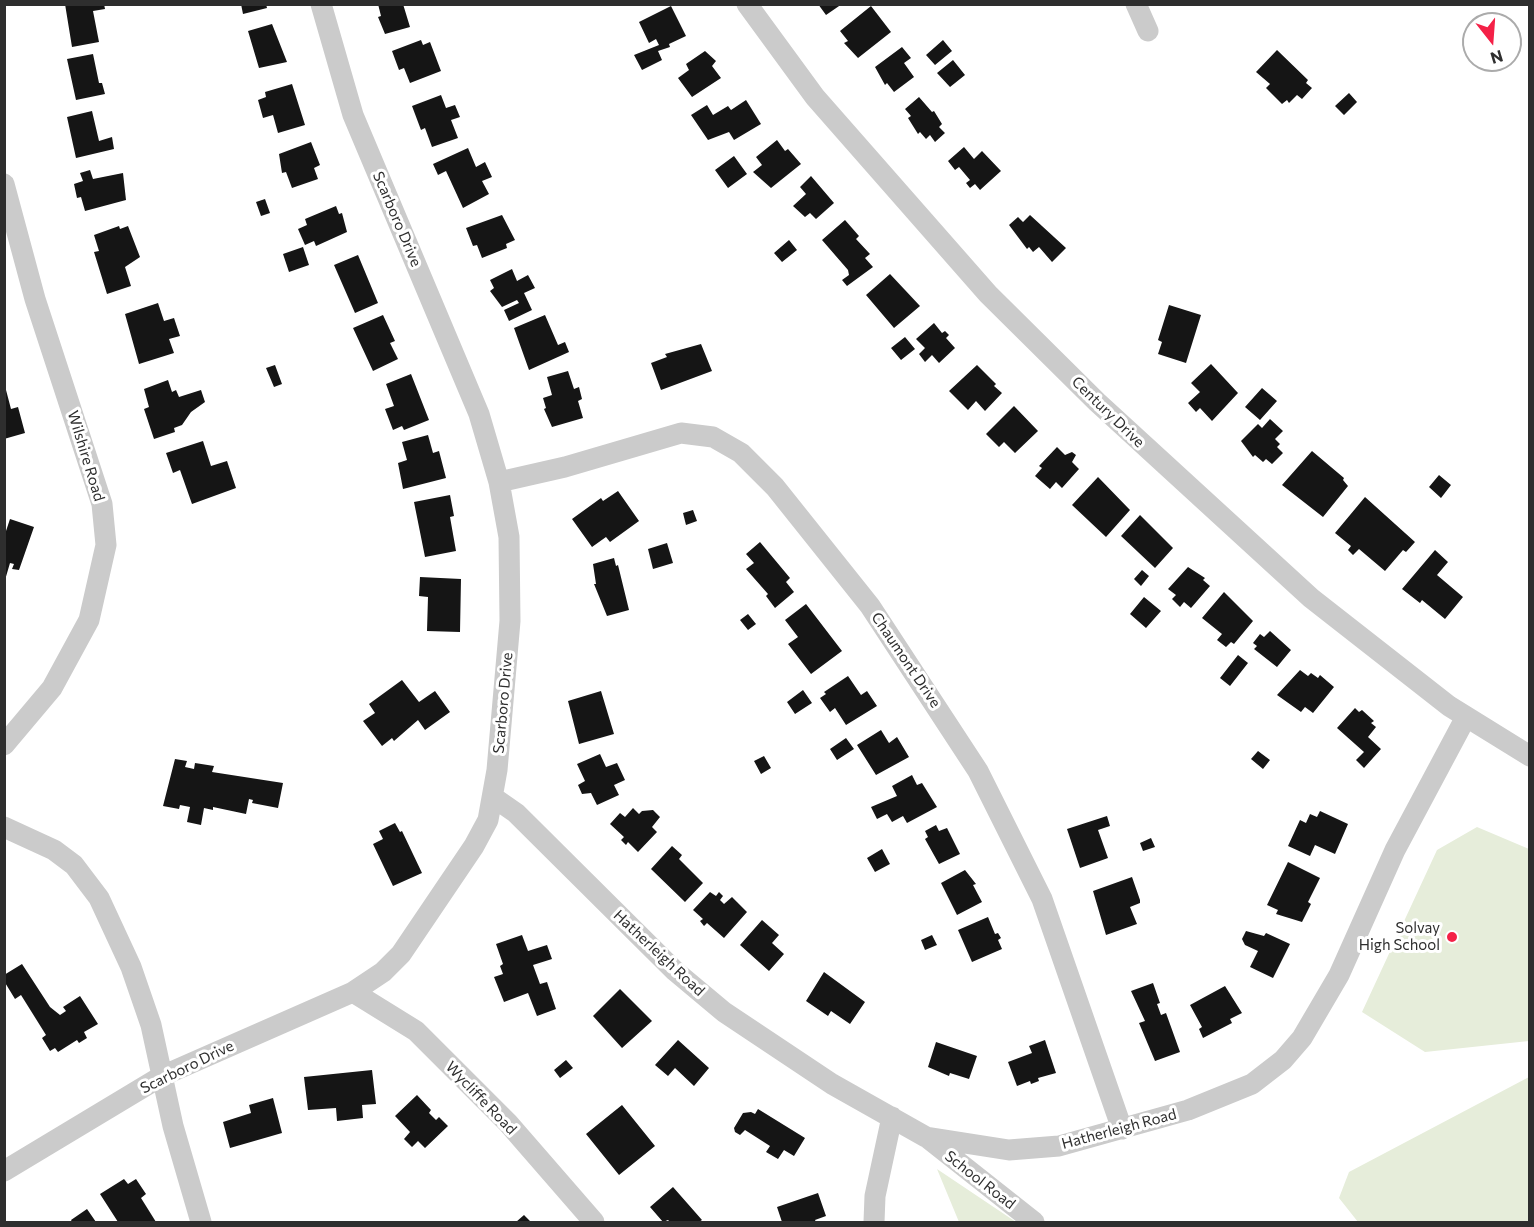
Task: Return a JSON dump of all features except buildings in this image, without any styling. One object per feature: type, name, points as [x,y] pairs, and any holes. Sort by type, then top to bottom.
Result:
[{"type":"street","name":"Scarboro Drive","points":[[4,1171],[162,1076],[352,992],[383,972],[401,954],[474,846],[488,819],[493,796],[510,621],[509,537],[500,482],[479,414],[353,116],[321,4]]},
{"type":"street","name":"Century Drive","points":[[747,4],[815,97],[996,303],[1186,486],[1311,598],[1466,717],[1530,756]]},
{"type":"street","points":[[1136,4],[1148,31]]},
{"type":"street","name":"Wilshire Road","points":[[4,184],[35,299],[102,504],[106,545],[88,620],[52,688],[4,745]]},
{"type":"street","name":"Chaumont Drive","points":[[500,482],[565,467],[681,433],[713,437],[741,453],[775,487],[870,606],[978,771],[1042,899],[1122,1129]]},
{"type":"street","name":"Hatherleigh Road","points":[[493,796],[516,813],[675,971],[724,1012],[832,1084],[926,1137],[1009,1150],[1059,1146],[1188,1110],[1252,1084],[1283,1059],[1302,1038],[1339,975],[1395,850],[1466,717]]},
{"type":"street","points":[[4,826],[54,850],[74,866],[99,898],[131,967],[151,1025],[173,1126],[201,1222]]},
{"type":"street","name":"Wycliffe Road","points":[[352,992],[416,1031],[508,1124],[594,1222]]},
{"type":"street","points":[[874,1222],[875,1196],[892,1117]]},
{"type":"street","name":"School Road","points":[[926,1137],[1034,1222]]},
{"type":"green space","points":[[1477,827],[1529,849],[1529,1041],[1425,1052],[1362,1012],[1437,850]]},
{"type":"green space","points":[[1529,1077],[1529,1222],[1358,1222],[1339,1198],[1349,1172]]},
{"type":"green space","points":[[937,1169],[1016,1222],[959,1222]]},
{"type":"place","name":"Solvay High School","points":[[1452,937]]}]
